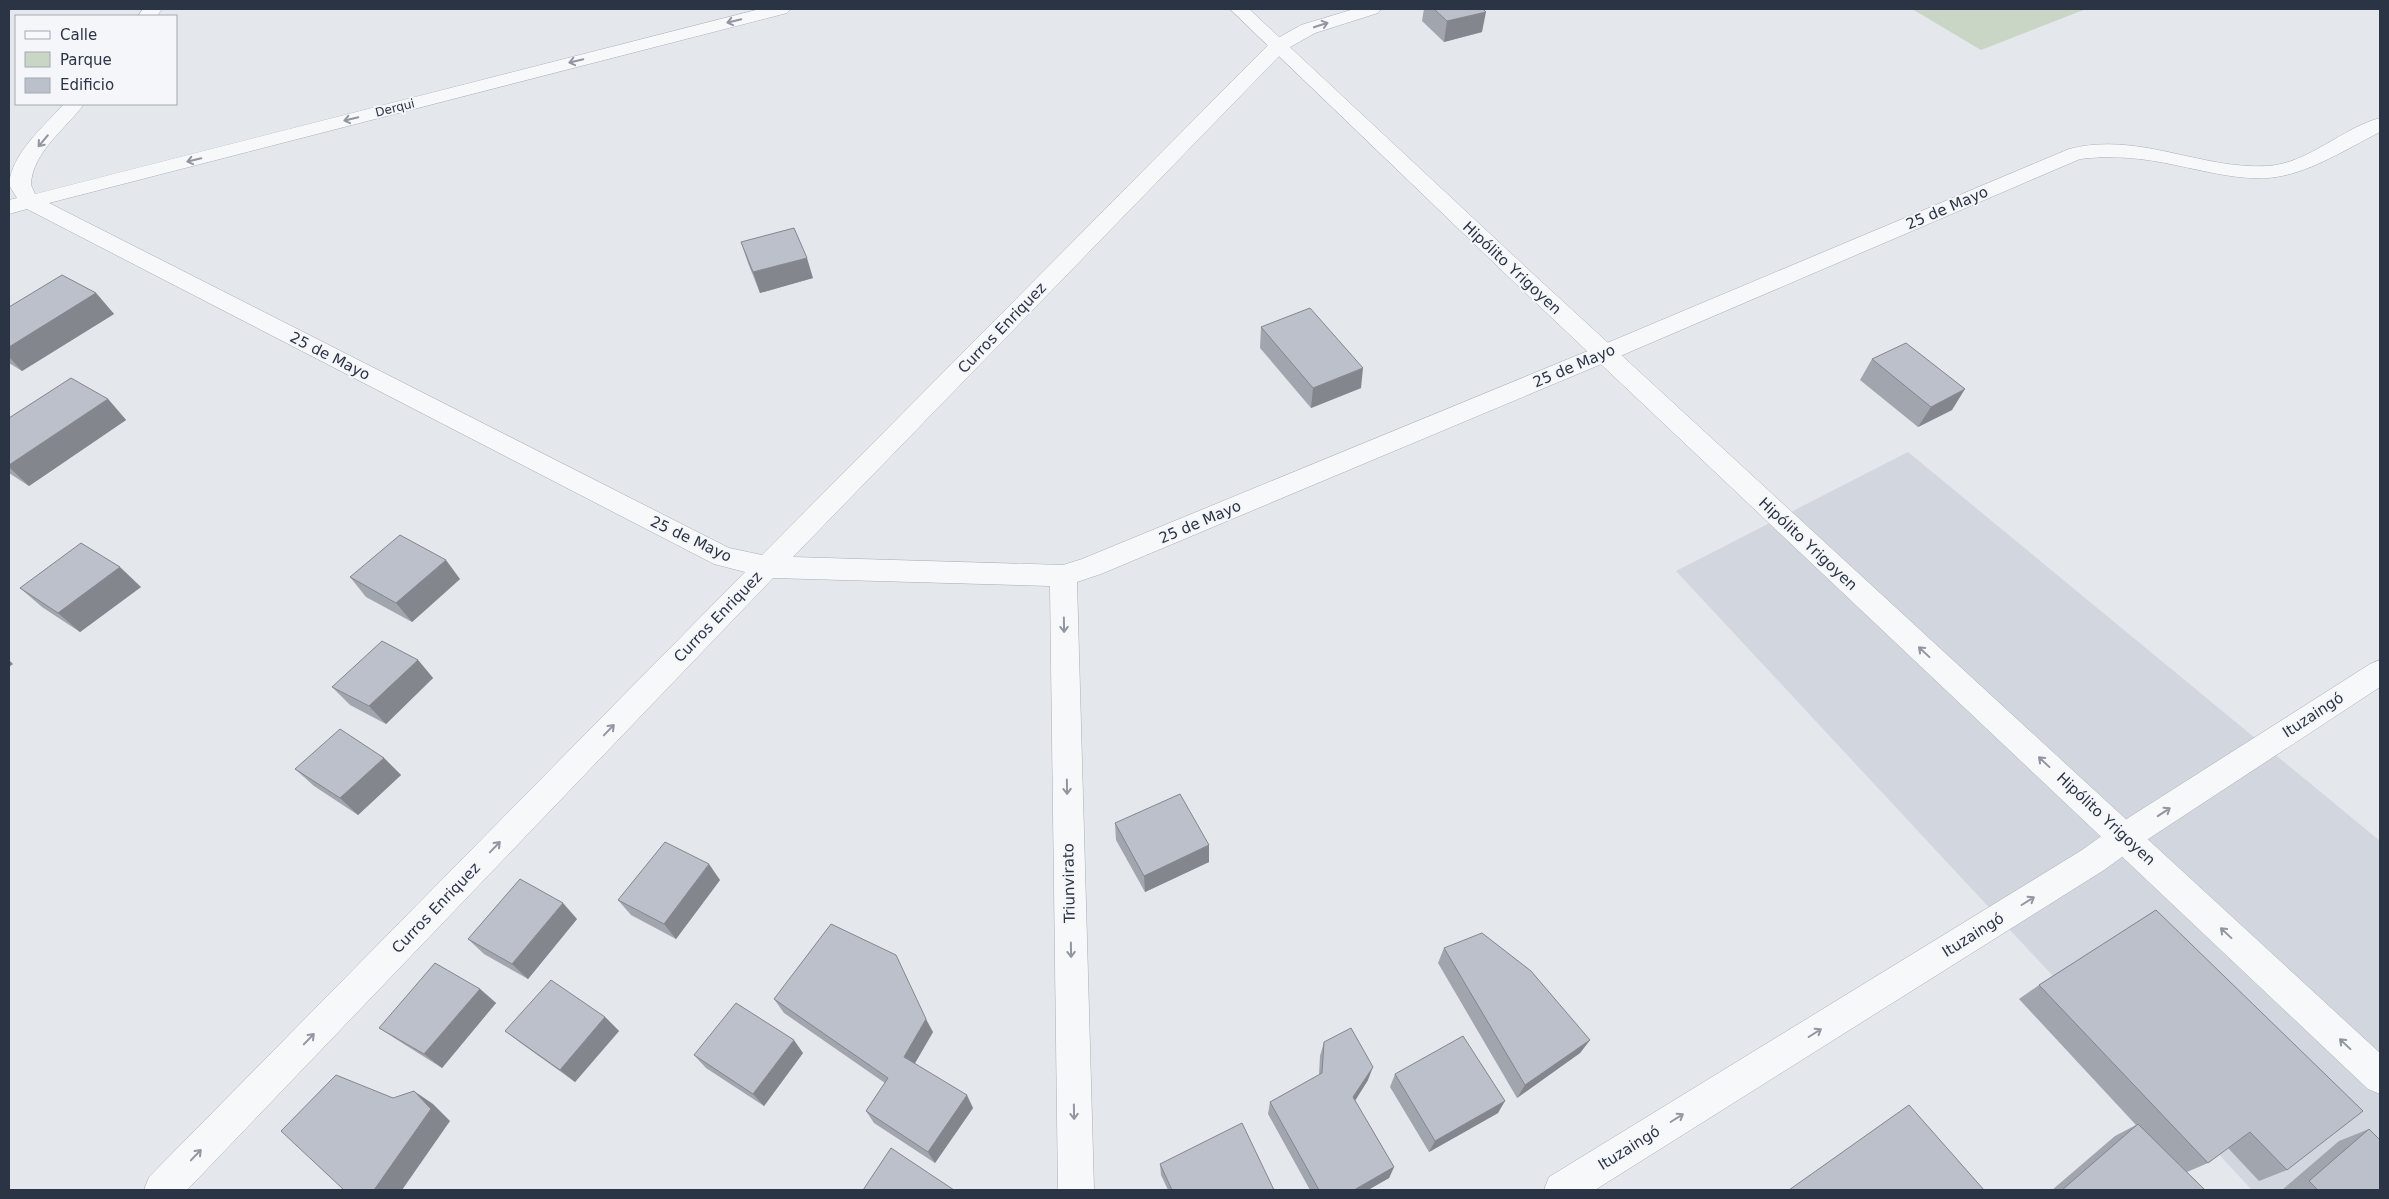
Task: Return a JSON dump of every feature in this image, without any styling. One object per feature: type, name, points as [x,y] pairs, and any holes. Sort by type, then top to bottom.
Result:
[{"type":"street","name":"Derqui","points":[[19,204],[781,9]]},
{"type":"street","name":"Hipólito Yrigoyen","points":[[1239,9],[1603,354],[2125,837],[2380,1078]]},
{"type":"street","name":"Curros Enriquez","points":[[162,1190],[767,567],[1278,46],[1308,29],[1372,9]]},
{"type":"street","points":[[19,204],[20,176],[27,161],[73,105]]},
{"type":"street","name":"25 de Mayo","points":[[19,204],[724,557],[767,567],[1062,576],[1100,563],[1603,354],[2076,153],[2098,148],[2126,150],[2269,172],[2288,168],[2380,124]]},
{"type":"street","name":"Triunvirato","points":[[1062,576],[1076,1190]]},
{"type":"street","name":"Ituzaingó","points":[[1562,1190],[2084,866],[2125,837],[2380,672]]},
{"type":"shaded area","points":[[1908,452],[2380,841],[2380,1190],[2252,1190],[1676,571]]},
{"type":"green space","points":[[1912,9],[2086,9],[1981,50]]},
{"type":"building","points":[[1434,9],[1483,9],[1486,12],[1447,21]]},
{"type":"building","points":[[794,228],[807,258],[753,272],[741,242]]},
{"type":"building","points":[[62,275],[96,293],[9,347],[9,307]]},
{"type":"building","points":[[1310,308],[1363,368],[1313,388],[1261,327]]},
{"type":"building","points":[[1906,343],[1965,389],[1931,407],[1872,359]]},
{"type":"building","points":[[71,378],[108,399],[9,465],[9,418]]},
{"type":"building","points":[[400,535],[446,560],[396,603],[350,577]]},
{"type":"building","points":[[81,543],[120,567],[58,613],[20,588]]},
{"type":"building","points":[[382,641],[418,660],[369,706],[332,687]]},
{"type":"building","points":[[340,729],[384,758],[340,798],[295,769]]},
{"type":"building","points":[[1180,794],[1209,845],[1144,876],[1115,823]]},
{"type":"building","points":[[665,842],[709,864],[664,924],[618,900]]},
{"type":"building","points":[[520,879],[563,903],[512,964],[468,939]]},
{"type":"building","points":[[2156,910],[2363,1111],[2287,1170],[2250,1132],[2208,1163],[2039,985]]},
{"type":"building","points":[[831,924],[896,955],[926,1019],[904,1057],[967,1095],[928,1152],[866,1111],[888,1078],[774,999]]},
{"type":"building","points":[[1482,933],[1531,971],[1590,1040],[1525,1085],[1444,948]]},
{"type":"building","points":[[435,963],[480,989],[424,1054],[379,1028]]},
{"type":"building","points":[[551,980],[605,1017],[560,1070],[505,1031]]},
{"type":"building","points":[[736,1003],[794,1040],[753,1094],[694,1055]]},
{"type":"building","points":[[1351,1028],[1373,1067],[1353,1097],[1394,1167],[1354,1190],[1319,1190],[1270,1102],[1322,1073],[1324,1042]]},
{"type":"building","points":[[1463,1036],[1505,1101],[1435,1141],[1395,1074]]},
{"type":"building","points":[[336,1075],[393,1098],[414,1091],[431,1109],[374,1190],[344,1190],[281,1131]]},
{"type":"building","points":[[1909,1105],[1984,1190],[1789,1190]]},
{"type":"building","points":[[1242,1123],[1274,1190],[1172,1190],[1160,1164]]},
{"type":"building","points":[[2138,1124],[2205,1190],[2062,1190]]},
{"type":"building","points":[[2369,1129],[2380,1140],[2380,1190],[2318,1190],[2309,1181]]},
{"type":"building","points":[[891,1148],[954,1190],[863,1190]]}]
